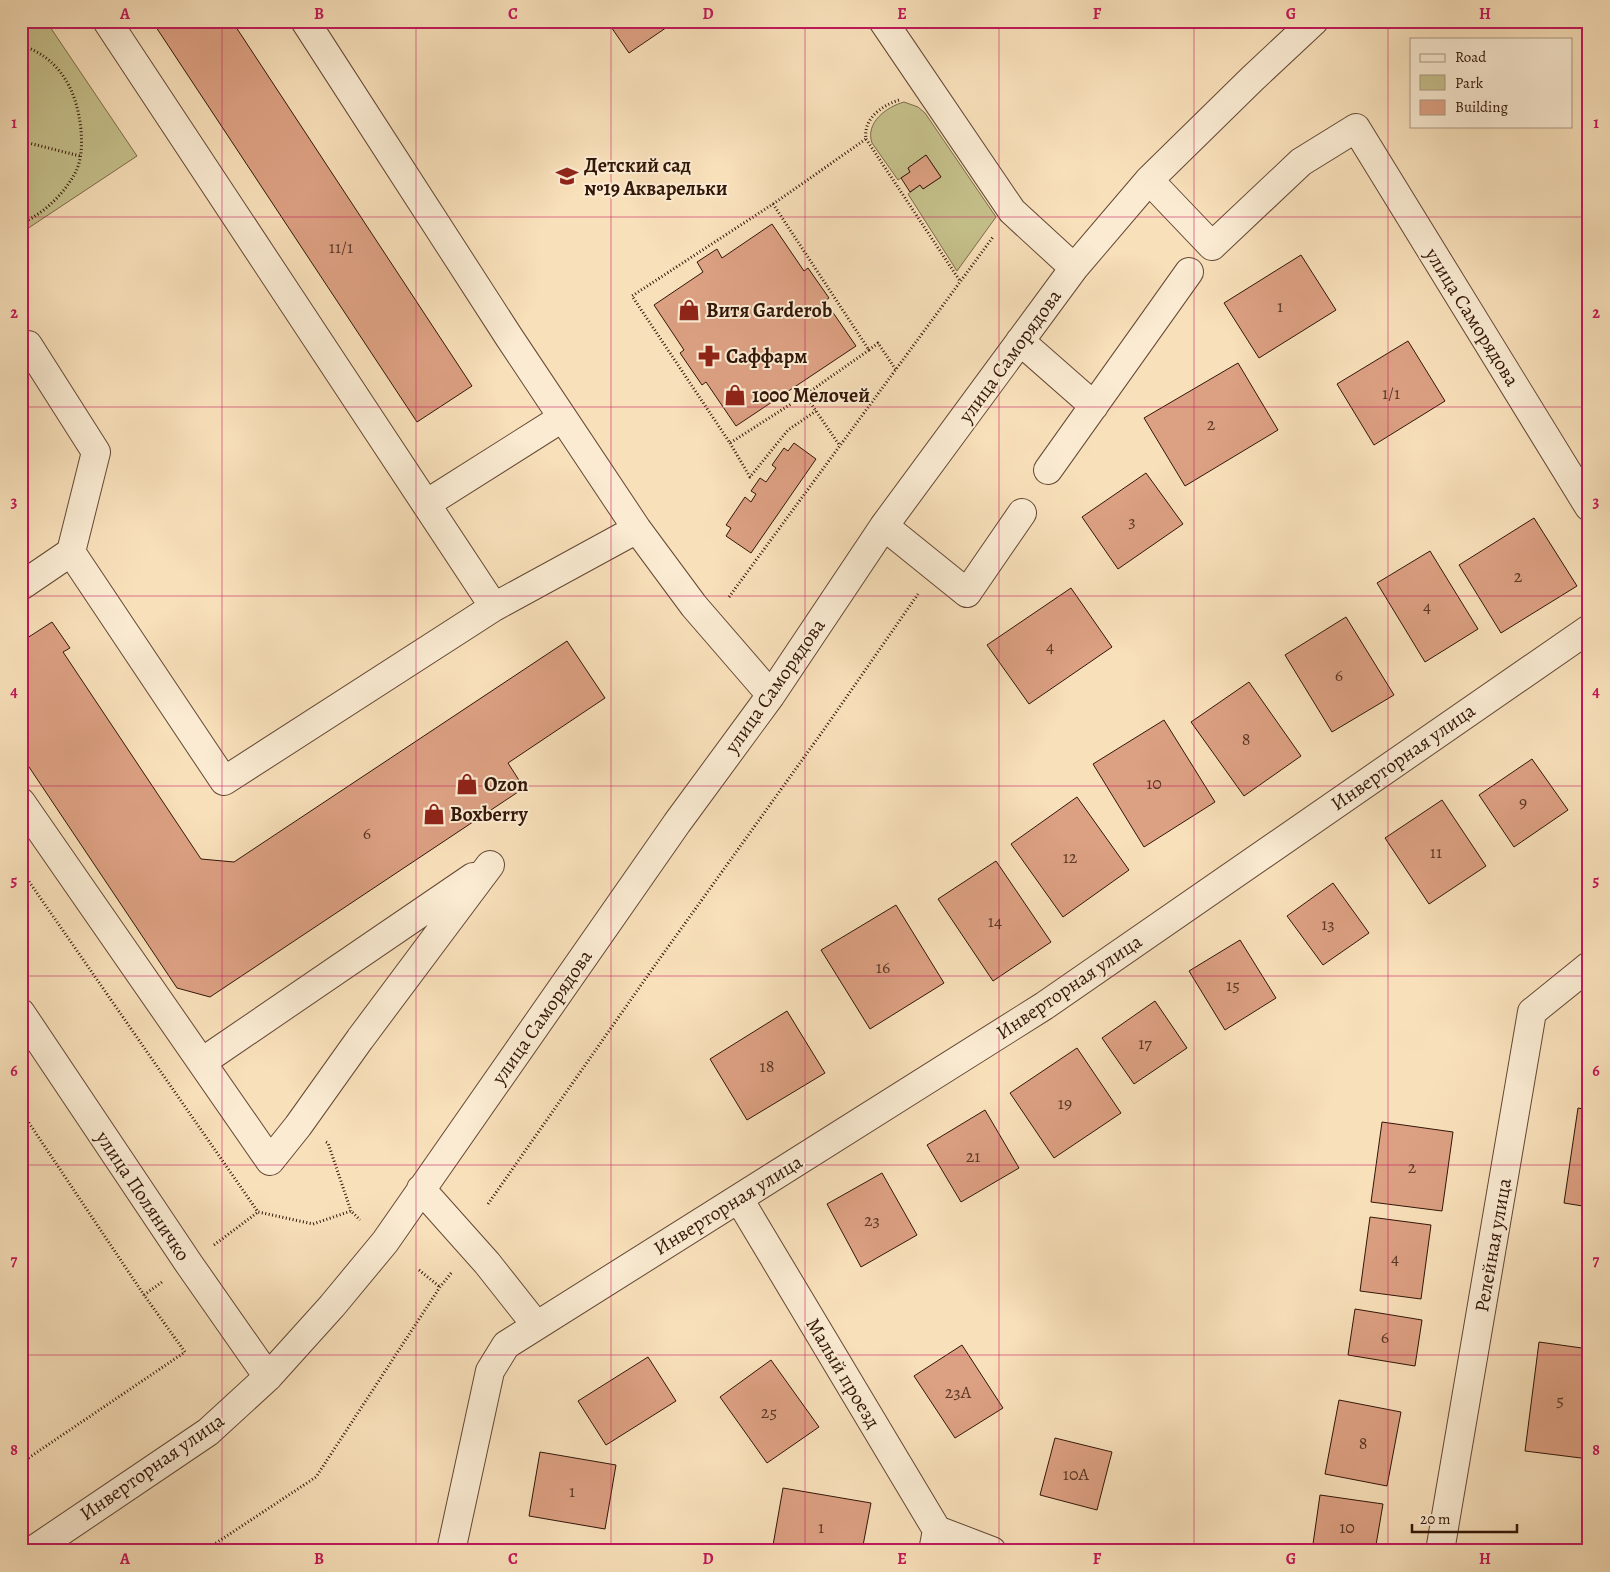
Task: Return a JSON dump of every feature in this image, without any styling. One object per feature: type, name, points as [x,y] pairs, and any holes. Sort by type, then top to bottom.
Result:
[{"type":"street","points":[[107,21],[494,607]]},
{"type":"street","points":[[305,21],[562,418],[637,529],[710,624],[771,695]]},
{"type":"street","points":[[883,21],[1012,211],[1074,268]]},
{"type":"street","name":"улица Саморядова","points":[[268,1377],[332,1306],[385,1242],[677,823],[771,695],[884,526],[1074,268],[1149,180],[1314,21]]},
{"type":"street","name":"улица Саморядова","points":[[1149,180],[1212,246],[1301,162],[1356,128],[1589,507]]},
{"type":"street","points":[[1048,470],[1189,272]]},
{"type":"street","points":[[1020,341],[1094,406]]},
{"type":"street","points":[[21,345],[28,345],[96,452],[71,552],[21,586]]},
{"type":"street","points":[[426,504],[562,418]]},
{"type":"street","points":[[884,526],[967,593],[1022,513]]},
{"type":"street","points":[[71,552],[224,782],[494,607],[637,529]]},
{"type":"street","name":"Инверторная улица","points":[[451,1551],[490,1371],[506,1344],[1044,1006],[1589,629]]},
{"type":"street","points":[[21,802],[270,1161],[298,1126],[360,1039],[490,865],[202,1062]]},
{"type":"street","name":"Релейная улица","points":[[1440,1551],[1532,1012],[1589,966]]},
{"type":"street","name":"улица Поляничко","points":[[21,1013],[189,1264],[268,1377]]},
{"type":"street","points":[[421,1189],[487,1263],[536,1325]]},
{"type":"street","name":"Малый проезд","points":[[739,1199],[935,1540]]},
{"type":"street","name":"Инверторная улица","points":[[32,1551],[208,1432],[268,1377]]},
{"type":"street","points":[[935,1540],[992,1551]]},
{"type":"path","points":[[21,45],[43,54],[58,68],[69,84],[80,116],[82,139],[76,171],[65,187],[40,212],[21,224]]},
{"type":"path","points":[[904,99],[890,103],[879,110],[869,122],[865,131],[866,139],[960,281]]},
{"type":"path","points":[[816,411],[788,430],[750,477],[730,443],[632,296],[773,204],[866,139]]},
{"type":"path","points":[[21,141],[80,156]]},
{"type":"path","points":[[773,204],[869,350]]},
{"type":"path","points":[[710,624],[1012,211]]},
{"type":"path","points":[[730,443],[805,395],[878,343],[896,370]]},
{"type":"path","points":[[805,395],[840,446]]},
{"type":"path","points":[[488,1204],[653,968],[826,728],[936,568]]},
{"type":"path","points":[[21,1111],[144,1295],[185,1352],[21,1463]]},
{"type":"path","points":[[298,1126],[328,1143],[351,1211]]},
{"type":"path","points":[[204,1551],[316,1477],[440,1286],[457,1266]]},
{"type":"path","points":[[419,1270],[440,1286]]},
{"type":"green space","points":[[21,21],[46,21],[137,156],[21,233]]},
{"type":"green space","points":[[904,102],[918,107],[925,113],[996,217],[957,271],[908,194],[920,185],[923,189],[941,177],[926,155],[908,168],[910,172],[898,180],[872,143],[871,136],[874,123],[884,112]]},
{"type":"building","points":[[152,21],[232,21],[472,386],[417,422]]},
{"type":"building","points":[[607,21],[676,21],[629,53]]},
{"type":"building","points":[[926,155],[941,177],[923,189],[920,185],[910,192],[901,178],[910,172],[908,168]]},
{"type":"building","points":[[772,224],[804,271],[808,268],[829,298],[825,301],[856,346],[736,426],[706,382],[702,385],[680,353],[684,350],[654,305],[703,272],[697,262],[717,249],[722,258]]},
{"type":"building","points":[[1301,255],[1336,310],[1259,358],[1224,303]]},
{"type":"building","points":[[1408,341],[1445,401],[1374,445],[1337,384]]},
{"type":"building","points":[[1238,363],[1278,430],[1185,486],[1144,418]]},
{"type":"building","points":[[794,443],[816,459],[751,553],[726,536],[731,528],[726,525],[745,497],[751,502],[756,494],[751,491],[760,478],[766,482],[776,468],[772,465],[784,448],[788,451]]},
{"type":"building","points":[[1146,473],[1183,524],[1118,569],[1082,517]]},
{"type":"building","points":[[1534,518],[1577,586],[1501,633],[1459,565]]},
{"type":"building","points":[[1430,551],[1478,629],[1425,662],[1377,583]]},
{"type":"building","points":[[1071,588],[1112,647],[1029,704],[987,645]]},
{"type":"building","points":[[1346,617],[1394,695],[1332,732],[1285,655]]},
{"type":"building","points":[[52,622],[70,648],[63,652],[201,859],[234,862],[567,641],[605,698],[508,763],[524,788],[210,997],[177,988],[21,755],[21,642]]},
{"type":"building","points":[[1249,682],[1301,756],[1244,796],[1191,722]]},
{"type":"building","points":[[1589,711],[1589,725],[1583,715]]},
{"type":"building","points":[[1164,720],[1215,802],[1144,847],[1093,764]]},
{"type":"building","points":[[1532,759],[1568,810],[1514,847],[1479,795]]},
{"type":"building","points":[[1077,797],[1129,870],[1063,917],[1011,844]]},
{"type":"building","points":[[1442,800],[1486,866],[1429,904],[1385,838]]},
{"type":"building","points":[[996,861],[1051,942],[993,981],[938,899]]},
{"type":"building","points":[[1333,883],[1369,933],[1323,965],[1287,916]]},
{"type":"building","points":[[896,905],[944,983],[870,1029],[821,950]]},
{"type":"building","points":[[1240,940],[1276,998],[1225,1030],[1189,971]]},
{"type":"building","points":[[1155,1001],[1187,1048],[1134,1084],[1102,1038]]},
{"type":"building","points":[[787,1011],[825,1073],[747,1120],[710,1059]]},
{"type":"building","points":[[1077,1048],[1121,1113],[1054,1158],[1010,1093]]},
{"type":"building","points":[[1578,1108],[1589,1110],[1589,1207],[1564,1203]]},
{"type":"building","points":[[985,1110],[1019,1168],[961,1202],[927,1145]]},
{"type":"building","points":[[1382,1122],[1453,1132],[1442,1211],[1371,1202]]},
{"type":"building","points":[[882,1173],[917,1235],[861,1267],[827,1204]]},
{"type":"building","points":[[1370,1217],[1431,1225],[1421,1299],[1360,1291]]},
{"type":"building","points":[[1355,1309],[1422,1320],[1415,1366],[1348,1355]]},
{"type":"building","points":[[1539,1342],[1589,1349],[1589,1459],[1525,1451]]},
{"type":"building","points":[[962,1345],[1003,1408],[955,1438],[914,1376]]},
{"type":"building","points":[[648,1357],[676,1401],[606,1445],[578,1401]]},
{"type":"building","points":[[771,1360],[819,1427],[767,1463],[720,1397]]},
{"type":"building","points":[[1339,1400],[1401,1412],[1387,1486],[1325,1474]]},
{"type":"building","points":[[1055,1438],[1112,1452],[1097,1510],[1040,1495]]},
{"type":"building","points":[[540,1452],[616,1465],[605,1529],[529,1516]]},
{"type":"building","points":[[783,1488],[871,1503],[862,1551],[772,1551]]},
{"type":"building","points":[[1320,1495],[1383,1504],[1375,1551],[1312,1551]]},
{"type":"place","name":"Детский сад №19 Акварельки","points":[[567,176]]},
{"type":"place","name":"Витя Garderob","points":[[689,310]]},
{"type":"place","name":"Саффарм","points":[[709,356]]},
{"type":"place","name":"1000 Мелочей","points":[[735,395]]},
{"type":"place","name":"Ozon","points":[[467,784]]},
{"type":"place","name":"Boxberry","points":[[434,814]]}]
